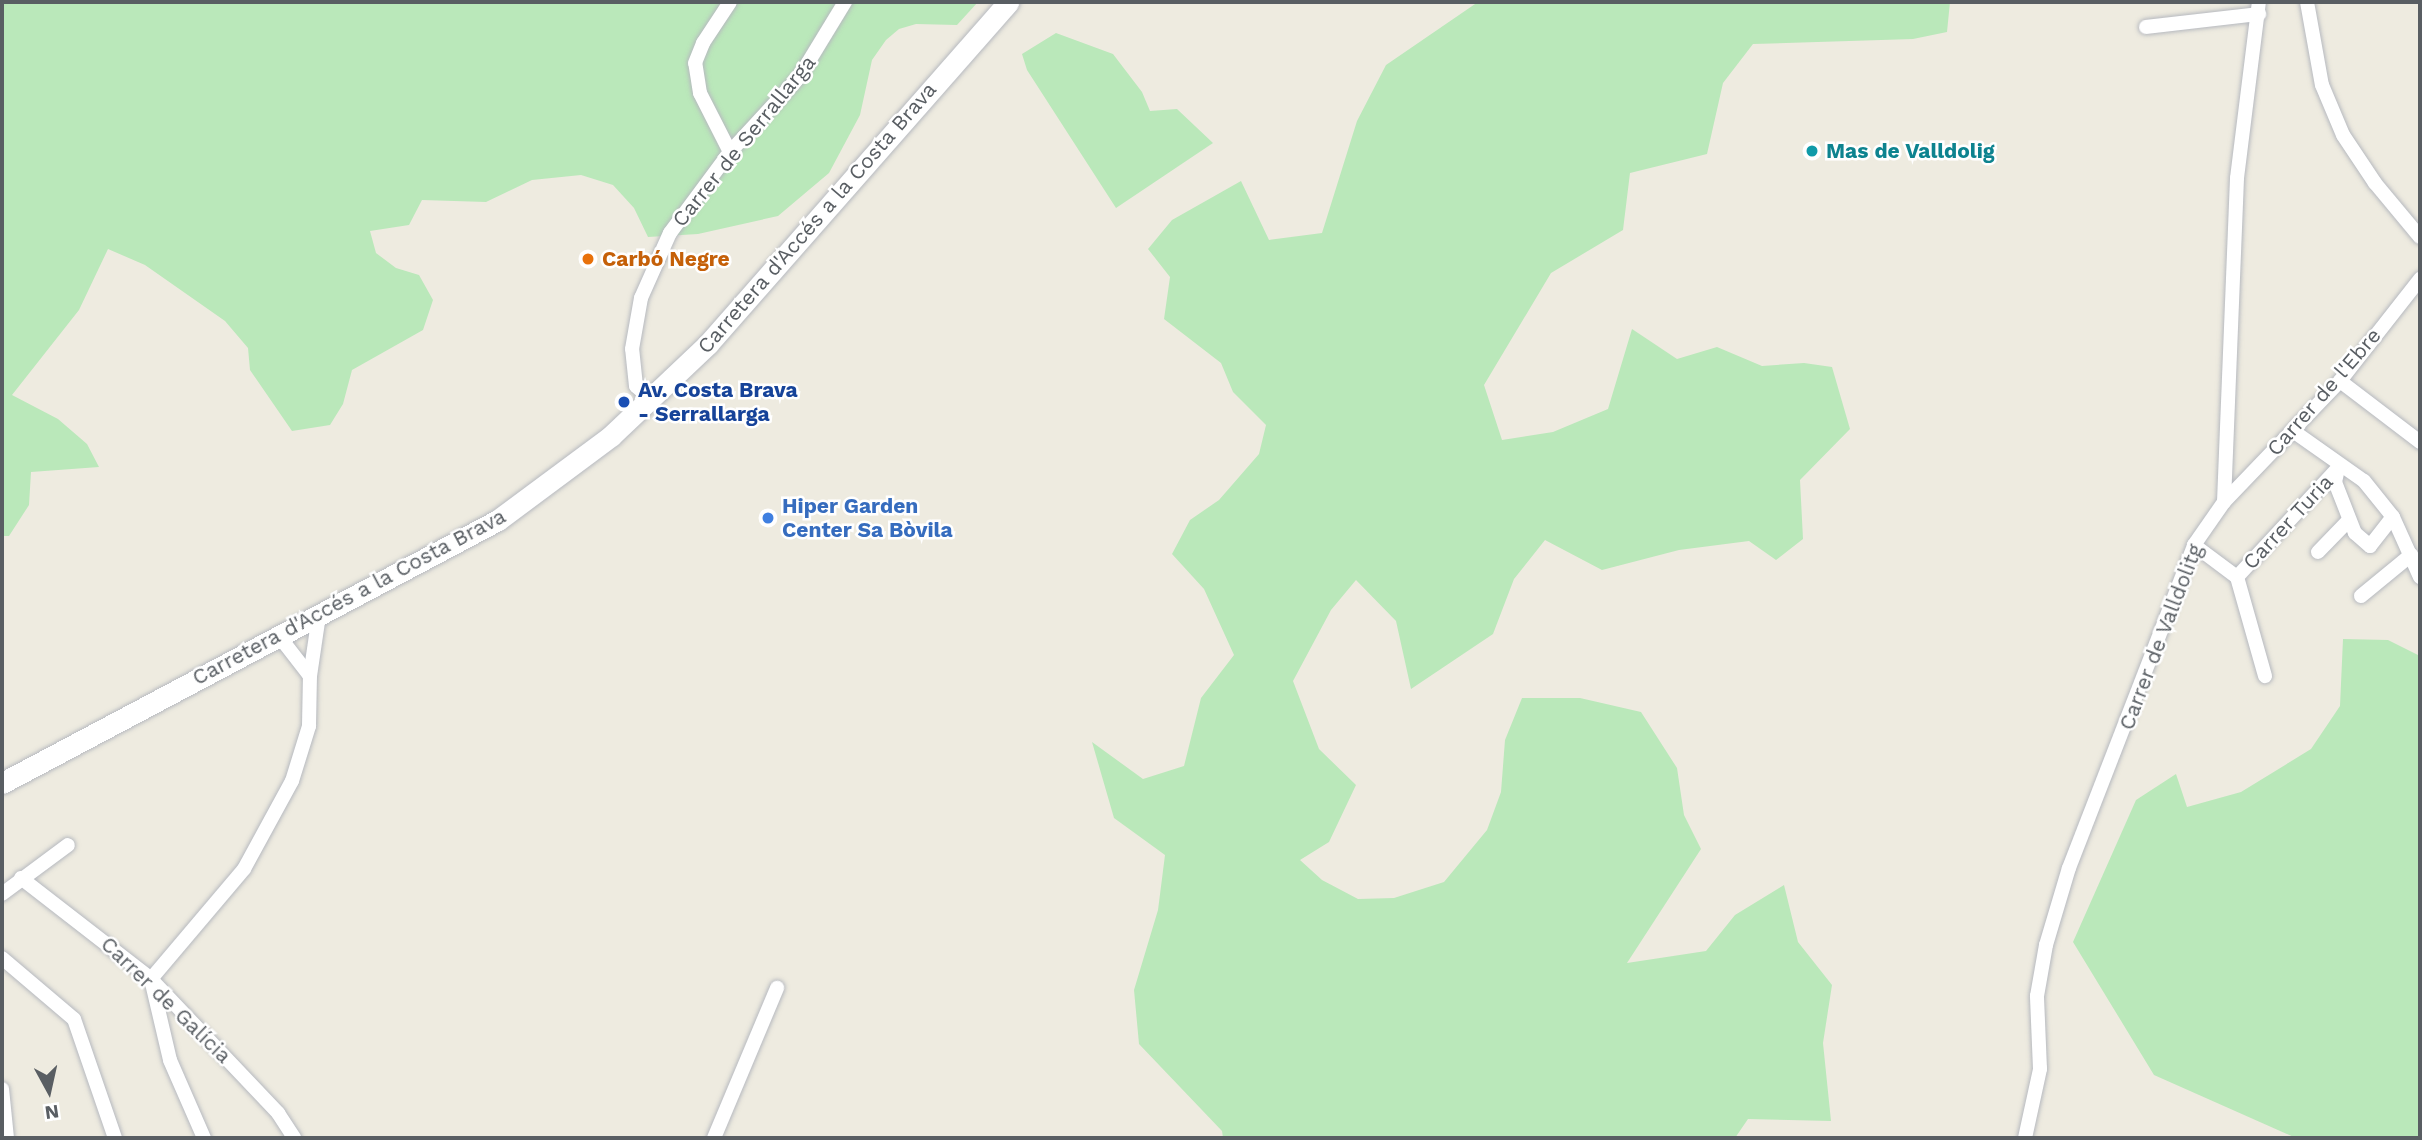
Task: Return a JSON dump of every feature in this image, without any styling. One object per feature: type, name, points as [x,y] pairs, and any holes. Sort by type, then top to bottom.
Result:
[{"type":"main road","name":"Carretera d'Accés a la Costa Brava","points":[[2,783],[498,520],[652,400],[708,344],[1008,2]]},
{"type":"street","points":[[730,2],[703,43],[695,63],[700,93],[730,152]]},
{"type":"street","name":"Carrer de Serrallarga","points":[[652,400],[636,386],[632,349],[641,298],[670,233],[730,152],[800,76],[845,2]]},
{"type":"street","points":[[2307,2],[2322,85],[2343,135],[2375,183],[2420,237]]},
{"type":"street","points":[[2147,27],[2259,8],[2237,178],[2224,502]]},
{"type":"street","name":"Carrer de l'Ebre","points":[[2224,502],[2340,381],[2420,279]]},
{"type":"street","points":[[2340,381],[2420,442]]},
{"type":"street","points":[[2293,431],[2339,467],[2364,481],[2393,517],[2420,577]]},
{"type":"street","points":[[2339,467],[2335,482],[2347,522],[2370,546],[2393,517]]},
{"type":"street","name":"Carrer Turia","points":[[2237,577],[2339,467]]},
{"type":"street","name":"Carrer de Valldolitg","points":[[2025,1138],[2040,1069],[2037,996],[2046,945],[2069,868],[2194,544],[2224,502]]},
{"type":"street","points":[[2318,552],[2347,522]]},
{"type":"street","points":[[2194,544],[2237,577],[2265,676]]},
{"type":"street","points":[[2361,596],[2411,555]]},
{"type":"street","points":[[204,1138],[170,1060],[151,979],[244,869],[292,780],[309,726],[310,676],[319,615]]},
{"type":"street","points":[[279,636],[310,676]]},
{"type":"street","points":[[2,894],[68,845]]},
{"type":"street","name":"Carrer de Galícia","points":[[21,878],[151,979],[278,1112],[294,1138]]},
{"type":"street","points":[[2,958],[74,1018],[115,1138]]},
{"type":"street","points":[[714,1138],[776,988]]},
{"type":"street","points":[[2,1089],[7,1138]]},
{"type":"green space","points":[[2,2],[978,2],[957,25],[916,24],[899,29],[886,40],[872,60],[860,115],[829,173],[778,216],[698,234],[648,237],[634,208],[613,185],[581,175],[532,180],[486,202],[422,200],[409,225],[370,231],[376,253],[396,268],[419,275],[433,300],[423,330],[352,370],[343,404],[330,425],[292,431],[250,370],[248,348],[225,321],[145,265],[108,249],[79,310],[12,395],[58,419],[87,444],[99,467],[31,472],[29,505],[9,536],[2,536]]},
{"type":"green space","points":[[1478,2],[1950,2],[1947,32],[1913,39],[1753,44],[1723,83],[1707,154],[1630,173],[1623,230],[1551,273],[1484,385],[1502,440],[1553,432],[1608,409],[1632,329],[1677,359],[1717,347],[1762,366],[1804,363],[1832,367],[1850,429],[1800,480],[1803,539],[1776,560],[1749,541],[1679,550],[1602,570],[1545,540],[1514,579],[1493,634],[1411,689],[1396,621],[1356,580],[1331,610],[1293,681],[1319,749],[1356,785],[1329,842],[1300,860],[1322,880],[1358,899],[1394,898],[1444,882],[1487,830],[1501,792],[1505,740],[1522,698],[1580,698],[1641,712],[1677,768],[1684,815],[1701,849],[1627,963],[1706,951],[1735,915],[1784,885],[1798,942],[1832,985],[1823,1043],[1831,1121],[1748,1119],[1735,1138],[1223,1138],[1222,1131],[1139,1044],[1134,990],[1158,910],[1165,855],[1114,818],[1092,742],[1143,779],[1184,766],[1201,698],[1234,655],[1204,589],[1172,554],[1190,520],[1219,500],[1259,454],[1266,425],[1233,392],[1221,363],[1164,319],[1170,277],[1148,249],[1172,220],[1241,181],[1269,240],[1322,233],[1357,121],[1386,65]]},
{"type":"green space","points":[[1056,33],[1113,54],[1142,92],[1150,111],[1177,109],[1213,143],[1116,208],[1027,70],[1022,54]]},
{"type":"green space","points":[[2343,639],[2388,640],[2420,656],[2420,1138],[2296,1138],[2154,1075],[2073,942],[2136,800],[2176,774],[2187,807],[2241,792],[2311,749],[2340,706]]},
{"type":"place","name":"Mas de Valldolig","points":[[1812,151]]},
{"type":"place","name":"Carbó Negre","points":[[588,259]]},
{"type":"place","name":"Av. Costa Brava - Serrallarga","points":[[624,402]]},
{"type":"place","name":"Hiper Garden Center Sa Bòvila","points":[[768,518]]}]
